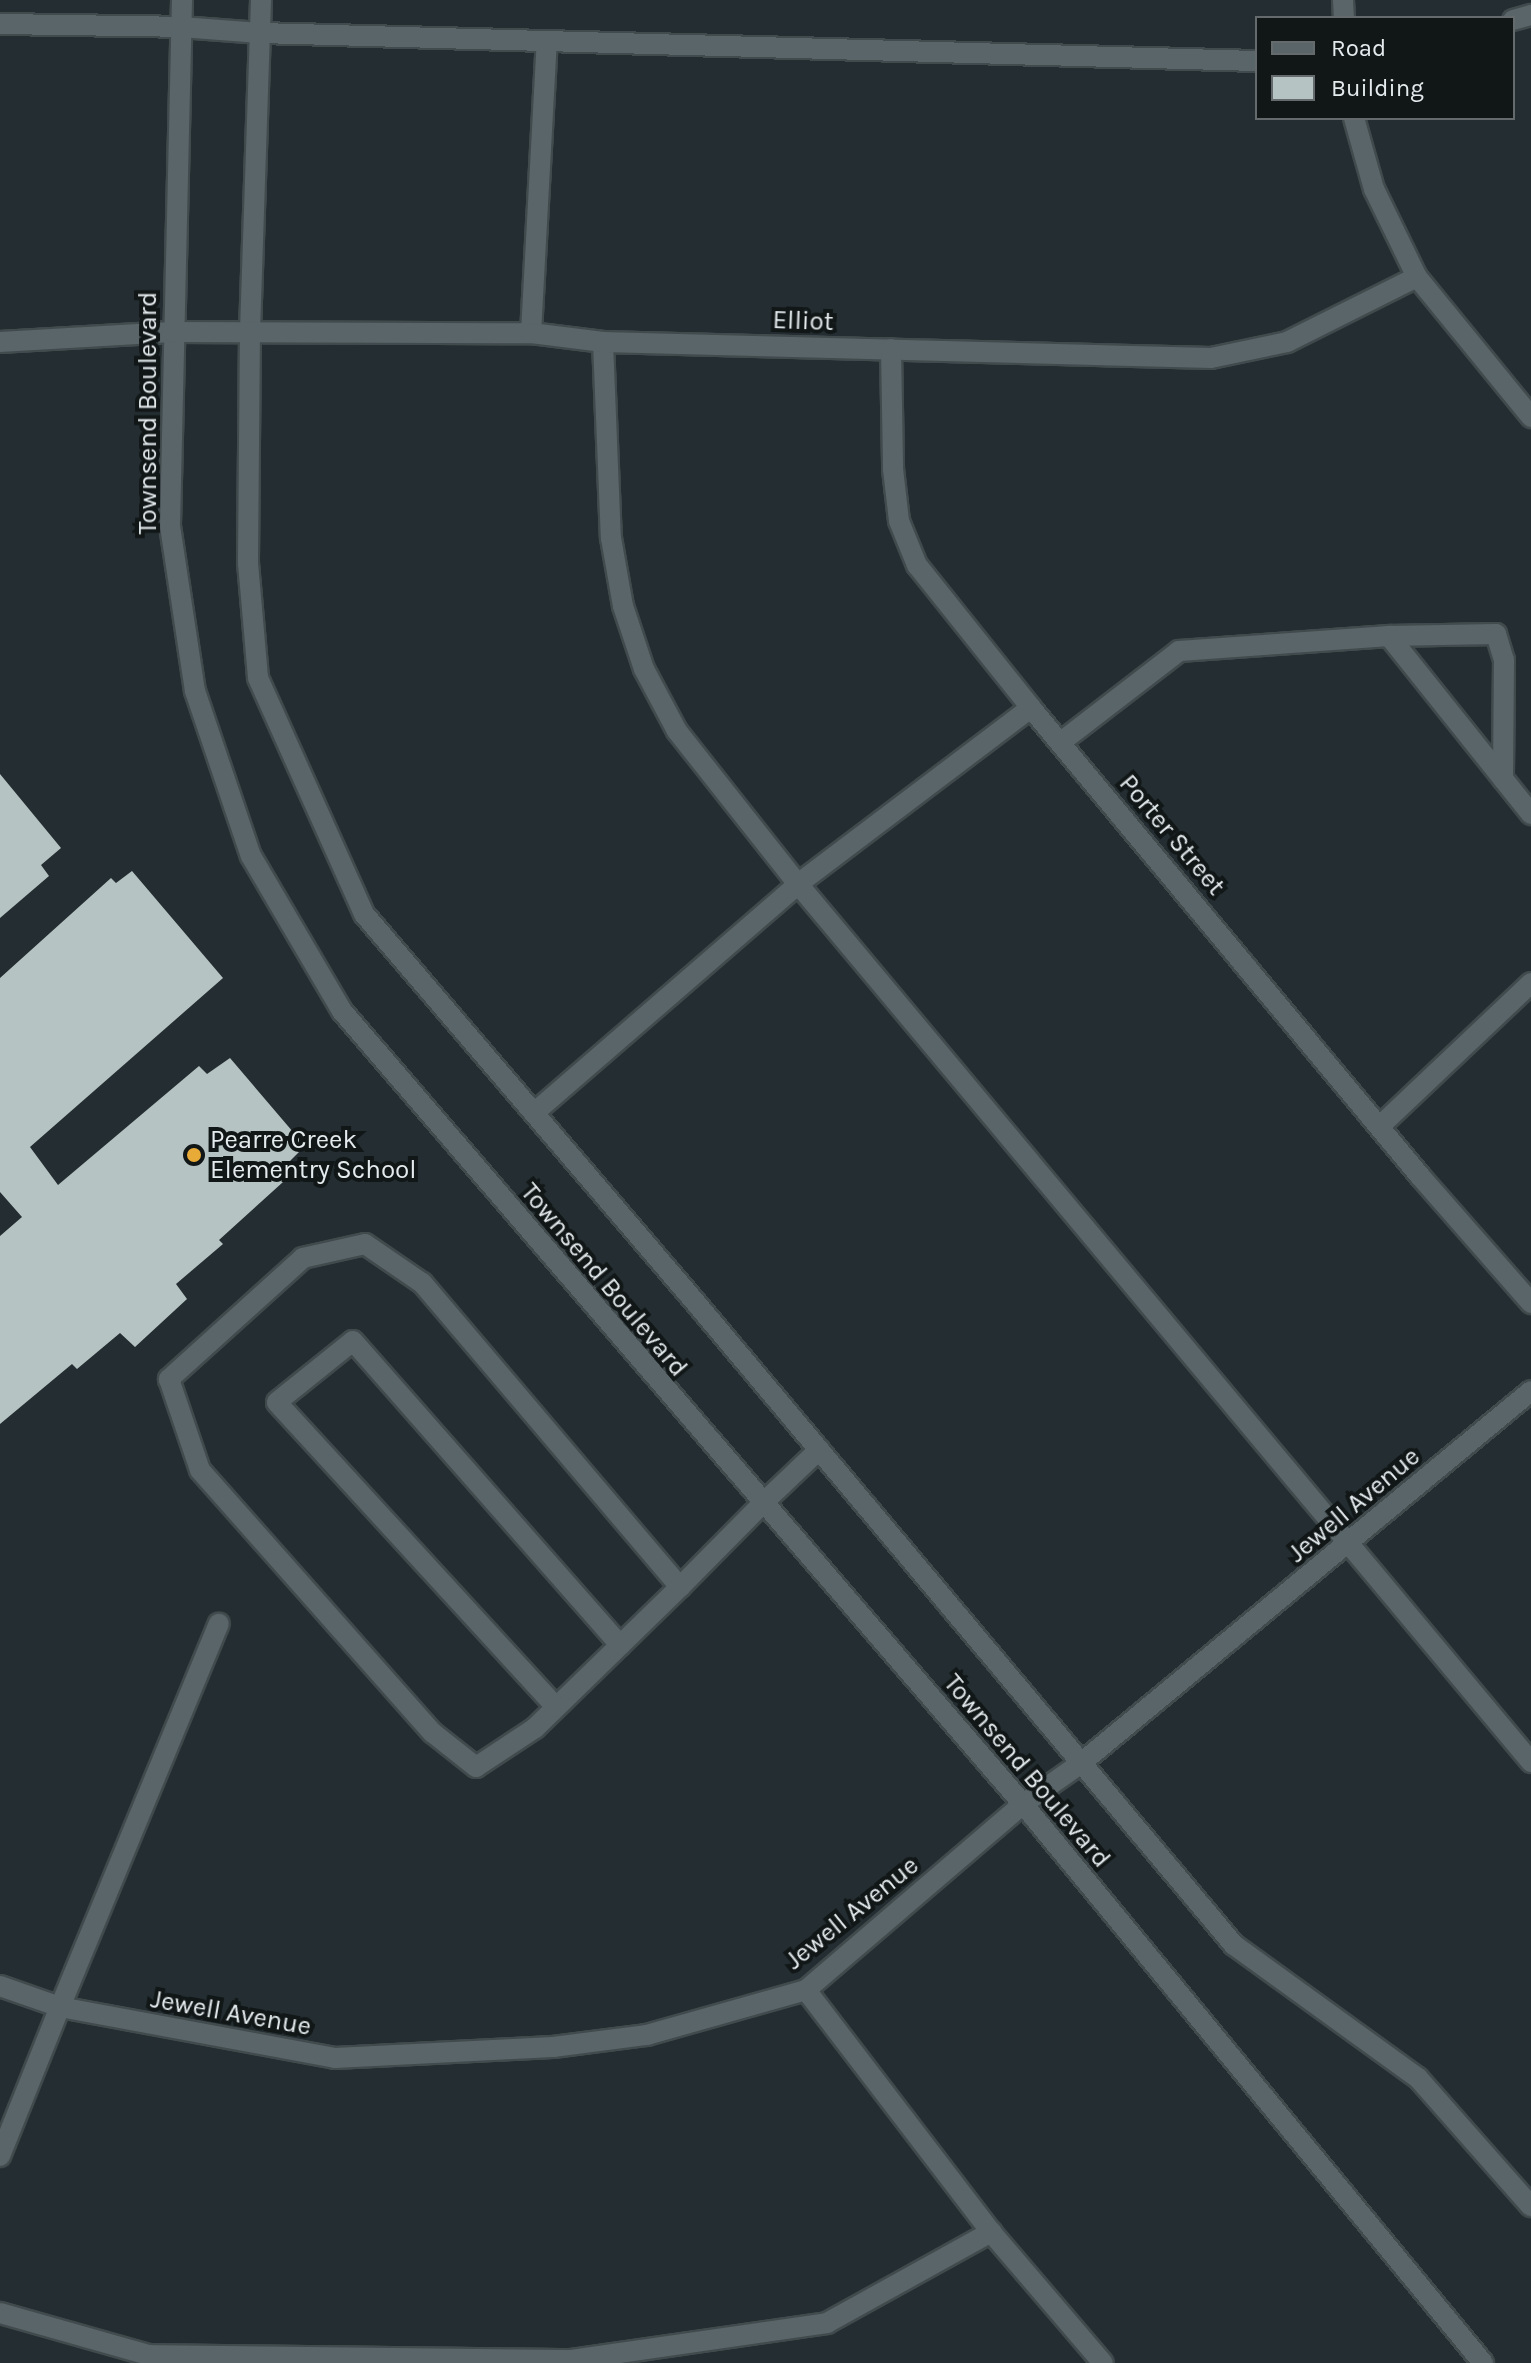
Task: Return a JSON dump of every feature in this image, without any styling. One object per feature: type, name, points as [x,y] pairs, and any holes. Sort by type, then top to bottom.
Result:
[{"type":"street","name":"Townsend Boulevard","points":[[182,0],[172,332],[170,526],[195,691],[251,856],[342,1011],[762,1504],[1023,1804],[1483,2363]]},
{"type":"street","name":"Townsend Boulevard","points":[[261,0],[250,331],[248,563],[258,678],[364,914],[1234,1945],[1418,2078],[1531,2206]]},
{"type":"street","points":[[0,24],[1255,61]]},
{"type":"street","points":[[531,333],[547,42]]},
{"type":"street","points":[[1355,120],[1374,189],[1417,277],[1531,417]]},
{"type":"street","name":"Elliot","points":[[0,342],[172,332],[531,333],[603,342],[1211,358],[1287,342],[1417,277]]},
{"type":"street","points":[[603,342],[611,538],[623,606],[644,669],[677,731],[798,884],[1531,1762]]},
{"type":"street","name":"Porter Street","points":[[891,349],[893,469],[899,521],[917,565],[1031,708],[1531,1303]]},
{"type":"street","points":[[1061,742],[1179,651],[1389,636],[1496,634],[1504,660],[1503,779]]},
{"type":"street","points":[[1389,636],[1531,814]]},
{"type":"street","points":[[534,1113],[798,884],[1031,708]]},
{"type":"street","points":[[1380,1126],[1531,983]]},
{"type":"street","points":[[680,1587],[422,1283],[365,1244],[303,1258],[169,1379],[200,1470],[433,1733],[476,1767],[535,1728],[680,1587],[762,1504],[819,1450]]},
{"type":"street","points":[[556,1707],[277,1402],[353,1341],[620,1645]]},
{"type":"street","name":"Jewell Avenue","points":[[0,1986],[60,2007],[335,2058],[553,2047],[647,2035],[806,1990],[1023,1804],[1080,1764],[1531,1391]]},
{"type":"street","points":[[0,2156],[219,1624]]},
{"type":"street","points":[[806,1990],[991,2232],[1103,2363]]},
{"type":"street","points":[[0,2313],[148,2355],[571,2360],[827,2323],[991,2232]]},
{"type":"building","points":[[0,774],[61,848],[41,865],[49,876],[0,918]]},
{"type":"building","name":"Pearre Creek Elementry School","points":[[132,871],[223,978],[30,1147],[58,1185],[199,1066],[207,1074],[230,1058],[305,1146],[287,1164],[293,1173],[219,1240],[223,1244],[176,1284],[187,1299],[135,1347],[120,1333],[77,1369],[72,1364],[0,1424],[0,1236],[22,1217],[0,1192],[0,978],[111,878],[116,883]]},
{"type":"place","name":"Pearre Creek Elementry School","points":[[194,1155]]}]
